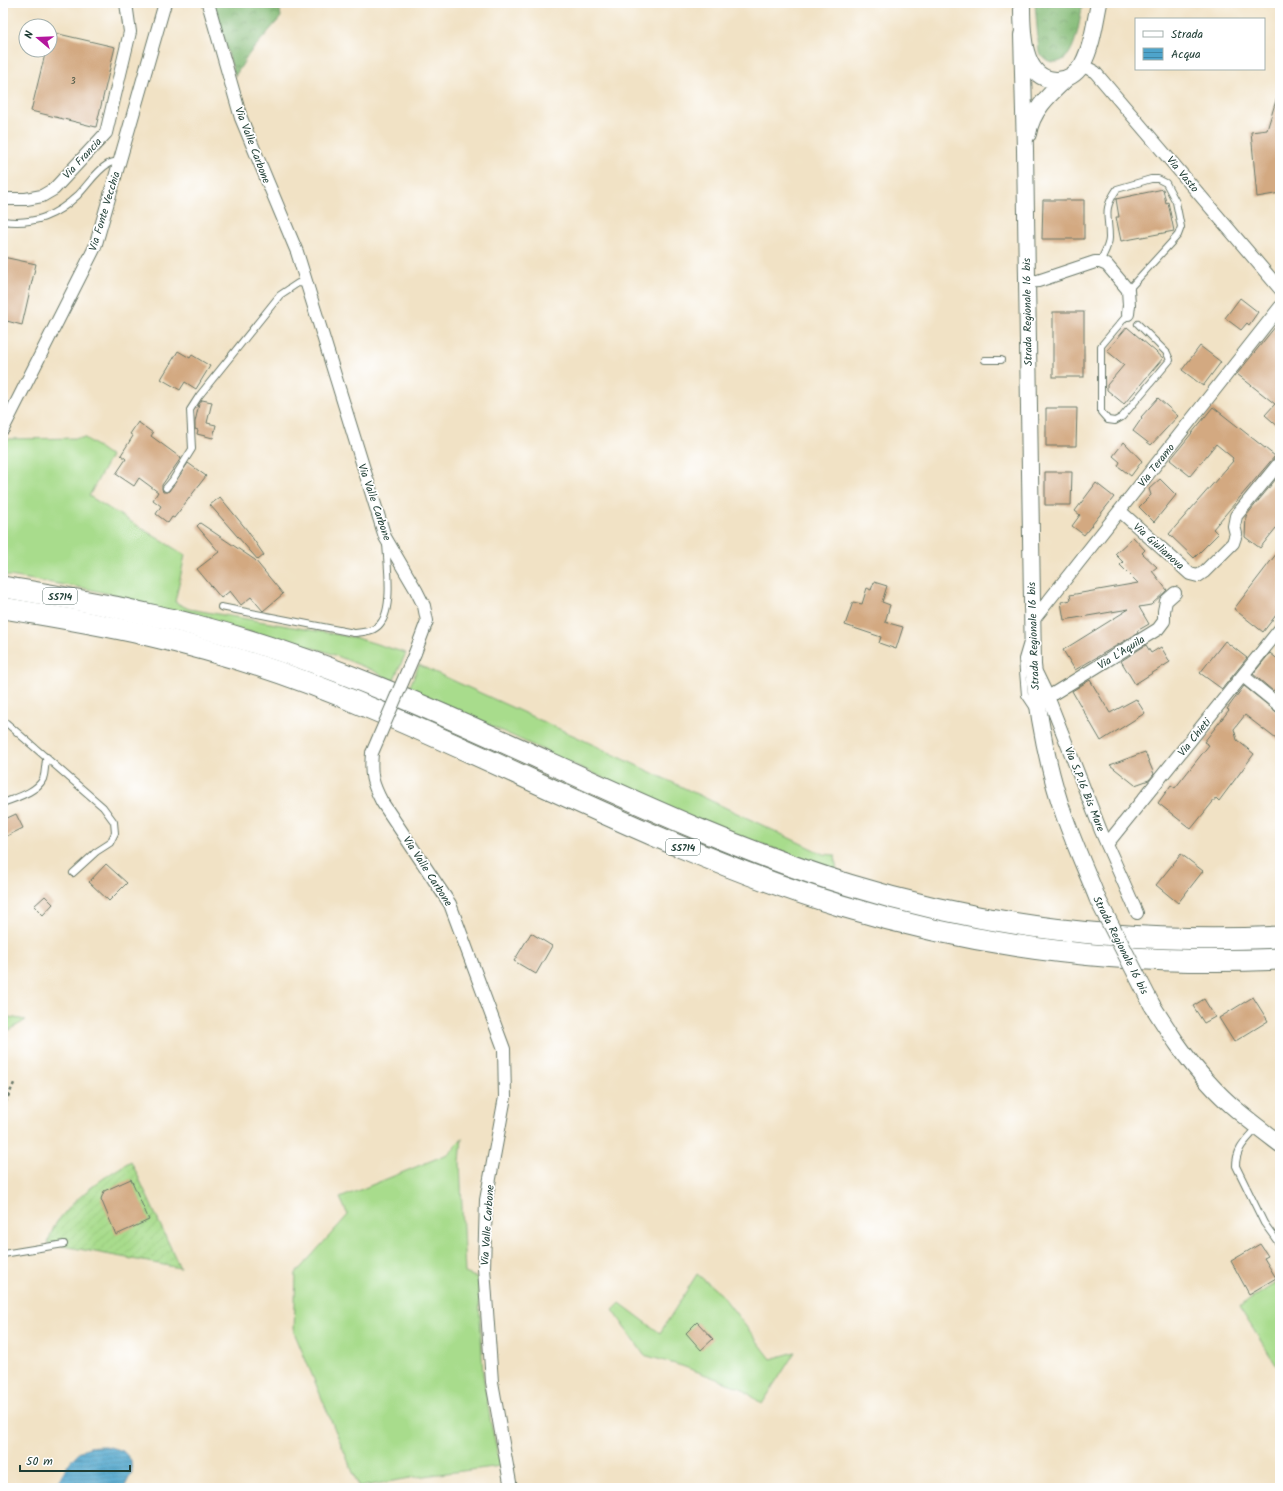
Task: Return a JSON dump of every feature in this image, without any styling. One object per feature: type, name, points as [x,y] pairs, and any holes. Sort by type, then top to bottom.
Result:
[{"type":"highway","name":"SS714","points":[[3,587],[66,597],[193,624],[286,653],[418,704],[702,831],[773,860],[854,887],[938,909],[1086,933],[1192,939],[1280,938]]},
{"type":"highway","name":"SS714","points":[[3,608],[64,618],[146,635],[216,653],[287,676],[385,714],[692,851],[779,885],[878,916],[973,938],[1101,956],[1228,961],[1280,959]]},
{"type":"main road","points":[[1022,3],[1022,35],[1026,54],[1035,70],[1039,75],[1045,78],[1056,80],[1066,79]]},
{"type":"main road","points":[[1082,65],[1091,40],[1099,3]]},
{"type":"main road","name":"Strada Regionale 16 bis","points":[[1022,35],[1033,665],[1037,702],[1044,743],[1064,814],[1098,900],[1152,1005],[1185,1055],[1207,1082],[1230,1105],[1280,1144]]},
{"type":"main road","name":"Strada Regionale 16 bis","points":[[1025,150],[1029,130],[1042,102],[1082,65]]},
{"type":"street","name":"Via Francia","points":[[3,198],[26,199],[42,196],[54,189],[106,132],[130,32],[126,3]]},
{"type":"street","name":"Via Fonte Vecchia","points":[[3,429],[96,247],[165,3]]},
{"type":"street","name":"Via Valle Carbone","points":[[208,3],[241,118],[297,252],[385,537],[424,606],[427,621],[415,653],[372,753],[371,771],[374,786],[382,802],[450,904],[504,1049],[505,1097],[486,1200],[484,1268],[492,1382],[512,1488]]},
{"type":"street","name":"Via Vasto","points":[[1082,65],[1095,72],[1280,288]]},
{"type":"street","points":[[1027,282],[1038,282],[1095,262],[1100,262],[1107,265],[1128,290],[1128,314]]},
{"type":"street","name":"Via Teramo","points":[[1032,625],[1280,307]]},
{"type":"street","name":"Via Giulianova","points":[[1120,511],[1190,574],[1198,576],[1204,572],[1233,543],[1236,534],[1234,526],[1236,516],[1280,462]]},
{"type":"street","name":"Via L'Aquila","points":[[1048,697],[1158,629],[1164,620],[1166,601],[1175,593]]},
{"type":"street","name":"Via Chieti","points":[[1107,844],[1280,629]]},
{"type":"street","name":"Via S.P.16 Bis Mare","points":[[1033,665],[1048,697],[1107,844],[1137,913]]},
{"type":"street","points":[[1243,676],[1280,706]]},
{"type":"lane","points":[[3,222],[19,223],[40,220],[57,212],[78,195],[109,163],[120,161]]},
{"type":"lane","points":[[1100,262],[1109,240],[1107,212],[1109,200],[1117,189],[1151,179],[1158,179],[1166,183],[1176,202],[1181,227],[1178,235],[1128,290]]},
{"type":"lane","points":[[166,488],[192,449],[190,410],[199,396],[280,295],[298,283],[307,284]]},
{"type":"lane","points":[[1128,314],[1101,346],[1101,412],[1108,420],[1115,421],[1122,417],[1170,360],[1168,353],[1138,324]]},
{"type":"lane","points":[[985,360],[1001,360]]},
{"type":"lane","points":[[221,607],[354,633],[369,632],[380,625],[388,609],[388,576],[385,537]]},
{"type":"lane","points":[[1032,625],[1022,659],[1025,695],[1040,718]]},
{"type":"lane","points":[[3,720],[103,807],[114,822],[115,833],[110,843],[96,852],[73,873]]},
{"type":"lane","points":[[3,803],[35,788],[39,784],[46,771],[45,763],[47,758]]},
{"type":"lane","points":[[1258,1127],[1241,1146],[1236,1156],[1236,1166],[1264,1223],[1280,1245]]},
{"type":"lane","points":[[3,1254],[64,1244]]},
{"type":"path","points":[[3,1108],[14,1081]]},
{"type":"green space","points":[[213,3],[279,3],[281,17],[249,54],[235,76]]},
{"type":"green space","points":[[1035,3],[1083,3],[1078,30],[1072,49],[1061,61],[1049,61],[1039,52]]},
{"type":"green space","points":[[85,438],[111,456],[89,496],[185,555],[175,602],[189,609],[357,638],[406,653],[393,681],[372,670],[327,652],[277,638],[131,602],[119,596],[83,588],[3,575],[3,444],[8,439]]},
{"type":"green space","points":[[419,665],[577,737],[823,854],[835,855],[837,872],[681,814],[409,688]]},
{"type":"green space","points":[[3,1016],[26,1020],[3,1034]]},
{"type":"green space","points":[[462,1138],[460,1162],[465,1273],[478,1278],[483,1374],[491,1424],[501,1466],[416,1477],[359,1487],[294,1332],[296,1273],[348,1215],[340,1198],[450,1153]]},
{"type":"green space","points":[[131,1161],[180,1268],[47,1243],[58,1220],[75,1201],[102,1179]]},
{"type":"green space","points":[[697,1274],[721,1294],[771,1359],[795,1352],[762,1404],[741,1388],[682,1366],[644,1355],[613,1310],[620,1303],[660,1333]]},
{"type":"green space","points":[[1280,1280],[1280,1371],[1239,1307]]},
{"type":"water","points":[[106,1446],[123,1451],[131,1460],[132,1472],[124,1488],[57,1488],[65,1469],[79,1453],[90,1447]]},
{"type":"building","points":[[58,34],[115,47],[96,127],[31,111],[44,58],[58,58]]},
{"type":"building","points":[[1277,97],[1280,98],[1280,193],[1257,197],[1251,132],[1267,130]]},
{"type":"building","points":[[1163,189],[1166,203],[1168,202],[1174,231],[1121,241],[1116,217],[1119,217],[1116,199]]},
{"type":"building","points":[[1043,200],[1084,200],[1084,239],[1042,239]]},
{"type":"building","points":[[3,257],[36,264],[22,325],[3,320]]},
{"type":"building","points":[[1240,298],[1258,312],[1249,325],[1247,323],[1241,330],[1225,318]]},
{"type":"building","points":[[1053,312],[1084,312],[1084,377],[1053,377]]},
{"type":"building","points":[[1280,321],[1280,428],[1265,415],[1275,404],[1237,374]]},
{"type":"building","points":[[1127,327],[1163,358],[1124,404],[1107,390],[1107,385],[1124,365],[1107,351]]},
{"type":"building","points":[[1200,346],[1221,362],[1203,386],[1182,370]]},
{"type":"building","points":[[178,351],[190,358],[192,355],[210,366],[196,389],[185,382],[180,390],[161,379]]},
{"type":"building","points":[[1158,398],[1178,416],[1151,445],[1133,431],[1142,418],[1141,417]]},
{"type":"building","points":[[202,400],[212,402],[207,423],[216,425],[213,438],[197,434],[198,430],[195,429],[199,404]]},
{"type":"building","points":[[1213,407],[1275,456],[1213,529],[1218,534],[1194,558],[1169,534],[1233,461],[1233,458],[1216,444],[1190,476],[1170,460]]},
{"type":"building","points":[[1046,408],[1077,408],[1076,446],[1046,446]]},
{"type":"building","points":[[138,422],[153,433],[151,436],[181,458],[162,485],[163,492],[169,491],[188,463],[206,476],[174,518],[172,517],[168,523],[156,514],[161,506],[153,500],[158,492],[139,478],[134,486],[116,474],[126,459],[121,455],[133,436],[130,434]]},
{"type":"building","points":[[1124,442],[1142,461],[1131,476],[1118,466],[1120,462],[1113,456]]},
{"type":"building","points":[[1045,472],[1072,472],[1071,505],[1045,505]]},
{"type":"building","points":[[1280,474],[1280,523],[1260,548],[1245,537],[1246,516]]},
{"type":"building","points":[[1160,479],[1176,495],[1154,522],[1139,507],[1151,495],[1149,489]]},
{"type":"building","points":[[1096,483],[1114,497],[1084,535],[1072,526],[1080,515],[1075,511]]},
{"type":"building","points":[[220,497],[247,530],[264,555],[258,560],[210,505]]},
{"type":"building","points":[[200,523],[255,560],[283,594],[263,611],[251,597],[241,605],[230,591],[221,598],[197,569],[219,552],[197,526]]},
{"type":"building","points":[[1133,537],[1145,550],[1142,553],[1157,567],[1152,571],[1167,590],[1151,605],[1139,607],[1149,624],[1137,631],[1138,633],[1075,670],[1063,650],[1129,609],[1064,620],[1061,602],[1071,600],[1070,595],[1138,583],[1120,565],[1123,562],[1115,554]]},
{"type":"building","points":[[1280,549],[1280,610],[1263,632],[1234,609]]},
{"type":"building","points":[[874,582],[887,586],[882,602],[890,605],[885,622],[903,627],[896,649],[879,643],[881,637],[845,625],[853,602],[862,604],[867,588],[871,590]]},
{"type":"building","points":[[1225,641],[1247,658],[1222,689],[1200,673]]},
{"type":"building","points":[[1146,645],[1151,653],[1161,647],[1170,662],[1135,684],[1121,661]]},
{"type":"building","points":[[1270,653],[1280,661],[1280,683],[1273,691],[1253,674]]},
{"type":"building","points":[[1090,680],[1110,713],[1136,699],[1145,713],[1101,741],[1072,691]]},
{"type":"building","points":[[1244,686],[1280,715],[1280,742],[1245,715],[1234,729],[1237,740],[1254,754],[1219,801],[1216,798],[1191,829],[1158,803],[1171,785],[1175,788],[1209,745],[1204,742],[1229,710],[1227,709]]},
{"type":"building","points":[[1145,752],[1154,774],[1149,780],[1135,785],[1110,765]]},
{"type":"building","points":[[16,814],[23,828],[3,838],[3,820]]},
{"type":"building","points":[[1181,854],[1203,871],[1178,903],[1156,885]]},
{"type":"building","points":[[106,864],[127,883],[109,901],[89,882]]},
{"type":"building","points":[[45,896],[53,904],[43,915],[34,906]]},
{"type":"building","points":[[531,933],[552,946],[536,974],[514,961]]},
{"type":"building","points":[[1253,997],[1268,1021],[1234,1042],[1219,1018]]},
{"type":"building","points":[[1204,999],[1215,1017],[1204,1023],[1193,1006]]},
{"type":"building","points":[[131,1179],[149,1220],[116,1235],[101,1199],[104,1191]]},
{"type":"building","points":[[1260,1244],[1268,1256],[1264,1258],[1276,1278],[1249,1294],[1231,1261]]},
{"type":"building","points":[[697,1322],[713,1339],[701,1350],[686,1333]]}]
